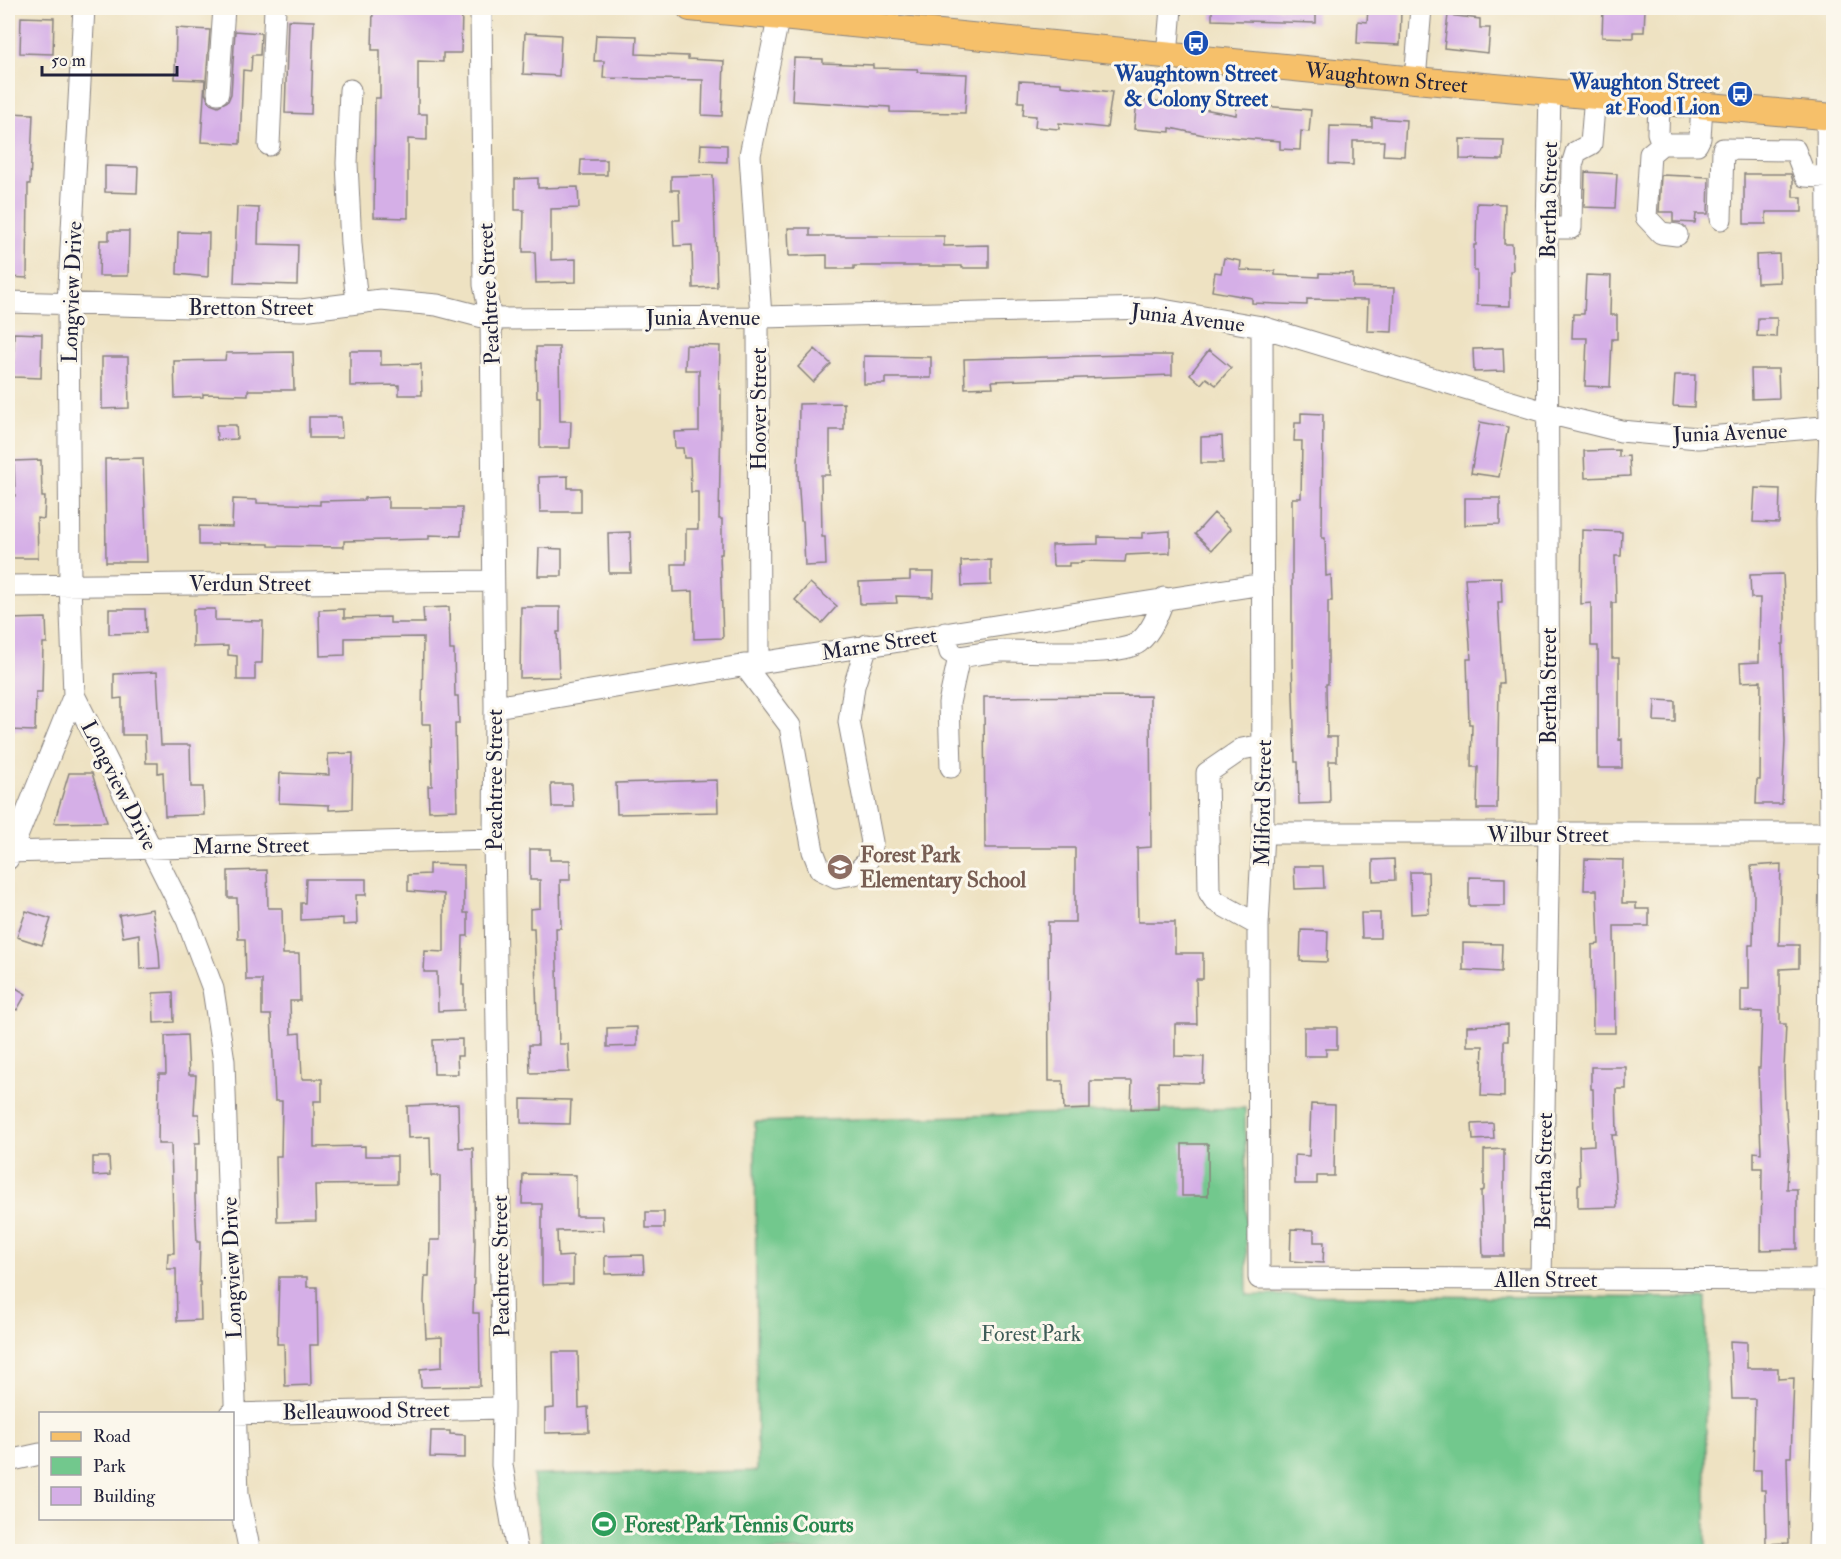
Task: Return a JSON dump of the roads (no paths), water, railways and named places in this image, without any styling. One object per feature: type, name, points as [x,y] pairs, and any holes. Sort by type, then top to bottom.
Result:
[{"type":"main road","name":"Waughtown Street","points":[[690,8],[779,15],[1415,80],[1830,116]]},
{"type":"street","name":"Longview Drive","points":[[84,8],[68,304],[70,584],[74,695],[187,920],[213,989],[224,1060],[233,1412]]},
{"type":"street","points":[[218,93],[224,8]]},
{"type":"street","points":[[269,145],[275,8]]},
{"type":"street","name":"Peachtree Street","points":[[481,8],[484,285],[491,318],[494,839],[502,1465],[517,1551]]},
{"type":"street","points":[[1167,56],[1171,8]]},
{"type":"street","points":[[1415,80],[1421,8]]},
{"type":"street","name":"Hoover Street","points":[[751,664],[758,327],[761,317],[750,155],[779,15]]},
{"type":"street","points":[[350,90],[347,163],[357,303]]},
{"type":"street","name":"Bertha Street","points":[[1541,1279],[1549,834],[1547,164],[1550,92]]},
{"type":"street","points":[[1547,228],[1571,228],[1572,165],[1576,152],[1591,144],[1594,95]]},
{"type":"street","points":[[1659,102],[1658,133],[1662,144]]},
{"type":"street","points":[[1677,235],[1661,233],[1646,217],[1650,154],[1662,144],[1697,144],[1700,138],[1702,105]]},
{"type":"street","points":[[1819,1551],[1830,1280],[1832,833],[1827,520],[1832,426],[1830,116]]},
{"type":"street","points":[[1721,219],[1723,149],[1795,150],[1805,176],[1831,178]]},
{"type":"street","points":[[1547,164],[1572,165]]},
{"type":"street","name":"Bretton Street","points":[[8,302],[302,310],[381,300],[437,305],[491,318]]},
{"type":"street","name":"Junia Avenue","points":[[491,318],[761,317],[1151,308],[1262,327],[1548,413],[1621,431],[1698,438],[1832,426]]},
{"type":"street","name":"Milford Street","points":[[1259,1278],[1258,925],[1263,833],[1262,327]]},
{"type":"street","name":"Verdun Street","points":[[8,586],[493,581]]},
{"type":"street","name":"Marne Street","points":[[495,707],[867,645],[1263,584]]},
{"type":"street","points":[[945,633],[950,652],[959,657],[998,651],[1100,651],[1125,648],[1138,642],[1155,621],[1164,598]]},
{"type":"street","points":[[751,664],[790,726],[813,851],[820,869],[836,877],[855,874],[867,862],[872,842],[849,722],[854,686],[867,645]]},
{"type":"street","points":[[951,767],[949,703],[959,657]]},
{"type":"street","points":[[9,854],[74,695]]},
{"type":"street","points":[[1258,925],[1215,901],[1209,892],[1207,773],[1242,749],[1263,745]]},
{"type":"street","name":"Wilbur Street","points":[[1263,833],[1832,833]]},
{"type":"street","name":"Marne Street","points":[[9,854],[494,839]]},
{"type":"street","name":"Allen Street","points":[[1259,1278],[1830,1280]]},
{"type":"street","name":"Belleauwood Street","points":[[234,1413],[503,1408]]},
{"type":"street","name":"Longview Drive","points":[[234,1429],[238,1495],[250,1551]]},
{"type":"street","points":[[8,1461],[39,1454]]},
{"type":"place","name":"Waughtown Street & Colony Street","points":[[1196,43]]},
{"type":"place","name":"Waughton Street at Food Lion","points":[[1740,94]]},
{"type":"place","name":"Forest Park Elementary School","points":[[840,867]]},
{"type":"place","name":"Forest Park Tennis Courts","points":[[604,1524]]},
{"type":"park label","name":"Forest Park","points":[[1031,1333]]}]
